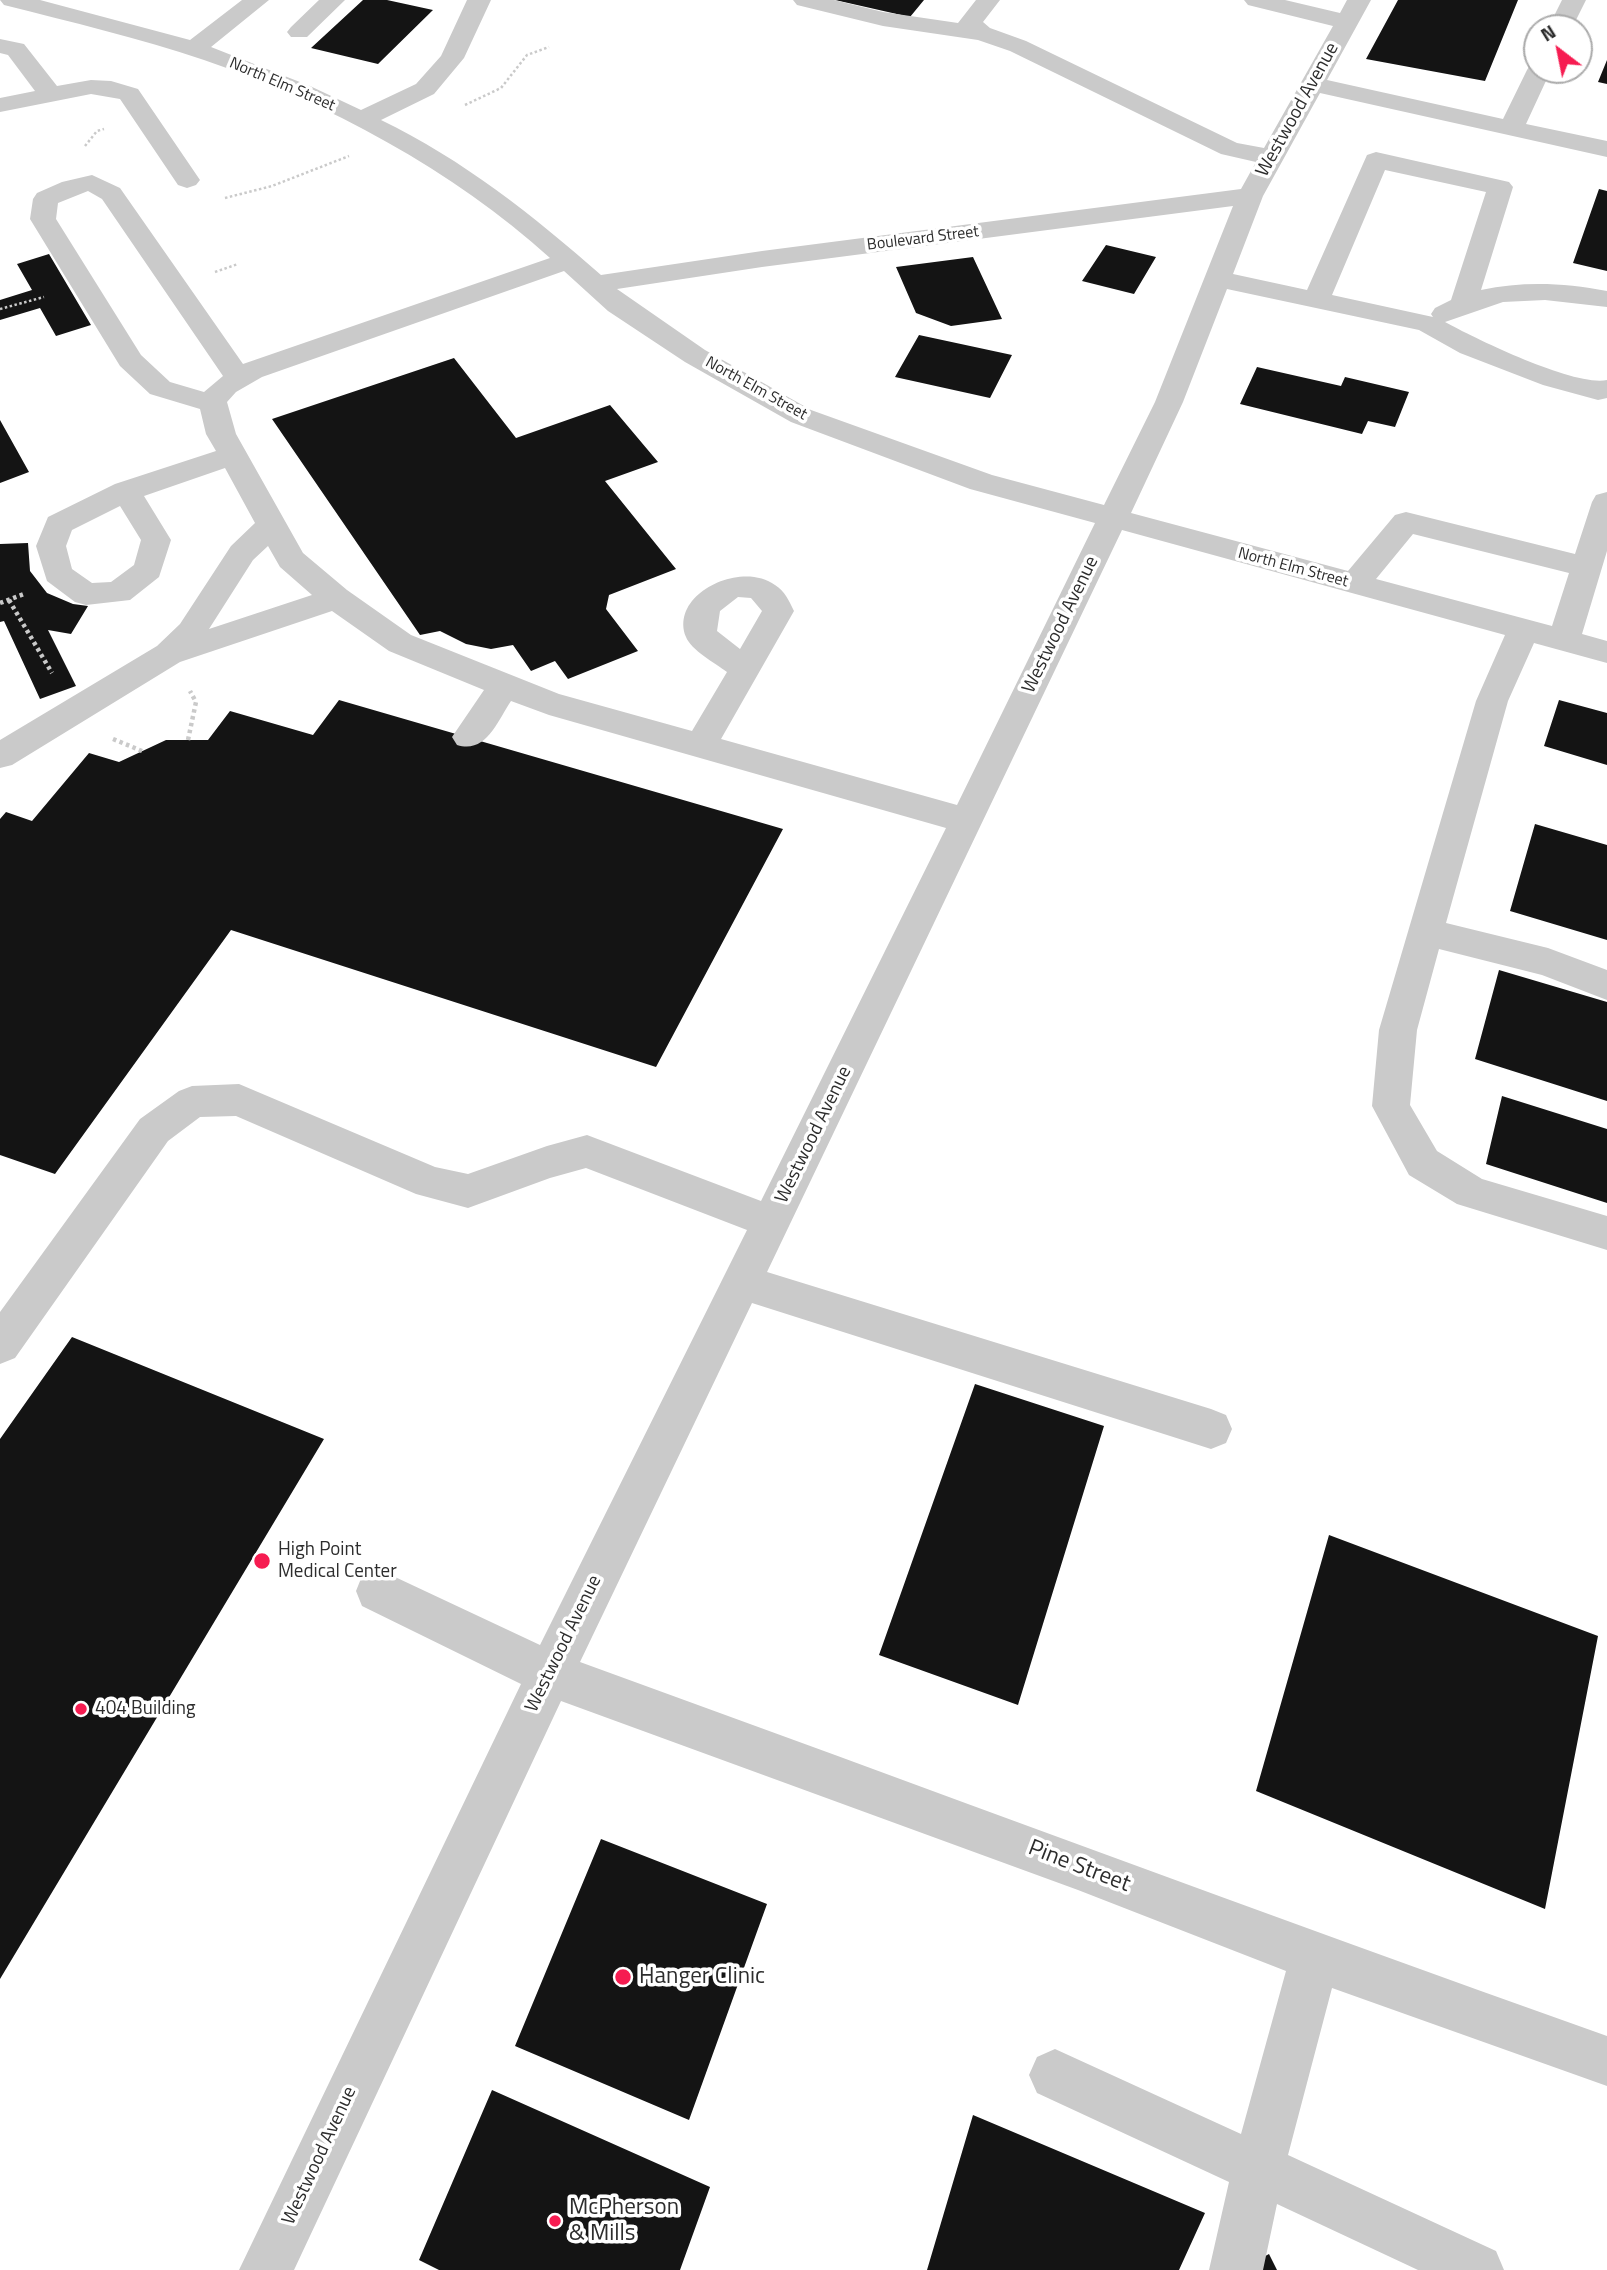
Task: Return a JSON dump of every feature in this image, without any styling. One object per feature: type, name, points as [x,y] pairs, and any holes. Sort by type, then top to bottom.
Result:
[{"type":"street","name":"North Elm Street","points":[[12,0],[131,29],[194,49],[302,91],[361,120],[463,178],[536,231],[618,305],[695,356],[801,416],[981,482],[1607,652]]},
{"type":"street","points":[[194,49],[257,0]]},
{"type":"street","points":[[299,32],[332,0]]},
{"type":"street","points":[[361,120],[425,89],[452,58],[479,0]]},
{"type":"street","points":[[805,0],[883,19],[982,33],[1018,46],[1230,149],[1272,157]]},
{"type":"street","points":[[982,33],[970,23],[988,0]]},
{"type":"street","points":[[1256,0],[1353,11]]},
{"type":"street","name":"Westwood Avenue","points":[[266,2270],[550,1674],[1169,402],[1250,196],[1353,11]]},
{"type":"street","points":[[0,46],[16,49],[49,93]]},
{"type":"street","points":[[1312,84],[1607,149]]},
{"type":"street","points":[[1511,128],[1532,84]]},
{"type":"street","points":[[0,105],[49,93],[91,87],[111,88],[129,94],[187,180]]},
{"type":"street","points":[[1315,302],[1376,160],[1500,187],[1475,259],[1464,301]]},
{"type":"street","points":[[213,404],[160,388],[130,360],[43,219],[46,199],[71,187],[92,183],[111,194],[239,379]]},
{"type":"street","name":"Boulevard Street","points":[[597,284],[762,259],[1250,196]]},
{"type":"street","points":[[569,260],[252,372],[226,386],[212,401],[221,433],[290,560],[336,598],[400,643],[505,685],[572,710],[967,821]]},
{"type":"street","points":[[1217,279],[1428,324],[1471,347],[1553,379],[1598,391],[1607,389]]},
{"type":"street","points":[[1428,324],[1464,301],[1522,292],[1569,292],[1607,299]]},
{"type":"street","points":[[126,491],[233,456]]},
{"type":"street","points":[[1564,640],[1607,502]]},
{"type":"street","points":[[1355,584],[1406,522],[1586,567]]},
{"type":"street","points":[[169,654],[191,632],[242,553],[271,526]]},
{"type":"street","points":[[0,756],[169,654],[336,598]]},
{"type":"street","points":[[1524,629],[1492,701],[1398,1030],[1391,1106],[1423,1163],[1471,1192],[1607,1233]]},
{"type":"street","points":[[700,746],[744,669]]},
{"type":"street","points":[[469,737],[505,685]]},
{"type":"street","points":[[1426,932],[1548,962],[1607,985]]},
{"type":"street","points":[[0,1345],[154,1130],[192,1102],[239,1100],[430,1182],[468,1191],[547,1162],[587,1151],[771,1222]]},
{"type":"street","points":[[741,1282],[1212,1429]]},
{"type":"street","name":"Pine Street","points":[[378,1591],[550,1674],[1607,2061]]},
{"type":"street","points":[[1236,2270],[1258,2168],[1315,1956]]},
{"type":"street","points":[[1055,2075],[1477,2270]]},
{"type":"path","points":[[461,106],[494,93],[506,84],[526,54],[535,47],[549,47]]},
{"type":"path","points":[[217,200],[272,186],[353,154]]},
{"type":"building","points":[[363,0],[387,0],[433,10],[378,64],[311,48]]},
{"type":"building","points":[[835,0],[924,0],[910,17]]},
{"type":"building","points":[[1398,0],[1518,0],[1485,81],[1366,59]]},
{"type":"building","points":[[1607,60],[1607,84],[1598,82]]},
{"type":"building","points":[[1599,189],[1607,191],[1607,271],[1573,263]]},
{"type":"building","points":[[1106,245],[1156,257],[1134,294],[1082,281]]},
{"type":"building","points":[[49,254],[91,325],[56,336],[40,308],[0,320],[0,300],[32,290],[17,264]]},
{"type":"building","points":[[973,257],[1002,319],[951,326],[916,313],[896,267]]},
{"type":"building","points":[[919,335],[1012,355],[990,398],[895,377]]},
{"type":"building","points":[[454,358],[516,438],[610,405],[658,462],[605,481],[676,569],[609,595],[606,609],[638,651],[568,679],[555,661],[531,671],[513,645],[491,649],[466,644],[440,631],[420,635],[272,419]]},
{"type":"building","points":[[1257,367],[1341,386],[1345,377],[1409,392],[1395,427],[1368,421],[1362,434],[1240,404]]},
{"type":"building","points":[[0,420],[29,472],[0,483]]},
{"type":"building","points":[[28,543],[30,571],[47,593],[73,604],[88,606],[71,634],[48,630],[76,686],[40,699],[4,621],[0,622],[0,544]]},
{"type":"building","points":[[339,700],[783,829],[656,1067],[231,930],[55,1174],[0,1155],[0,819],[6,812],[32,821],[89,753],[119,762],[166,740],[208,740],[230,711],[313,735]]},
{"type":"building","points":[[1559,700],[1607,713],[1607,765],[1544,746]]},
{"type":"building","points":[[1535,824],[1607,845],[1607,940],[1510,911]]},
{"type":"building","points":[[1499,970],[1607,1002],[1607,1101],[1475,1059]]},
{"type":"building","points":[[1502,1096],[1607,1129],[1607,1203],[1486,1164]]},
{"type":"building","name":"404 Building","points":[[72,1337],[324,1439],[0,1979],[0,1439]]},
{"type":"building","points":[[975,1384],[1104,1426],[1018,1705],[879,1655]]},
{"type":"building","points":[[1329,1535],[1598,1636],[1545,1909],[1256,1791]]},
{"type":"building","points":[[601,1839],[767,1904],[689,2120],[515,2046]]},
{"type":"building","points":[[492,2090],[710,2187],[680,2270],[439,2270],[419,2260]]},
{"type":"building","points":[[973,2115],[1205,2213],[1179,2270],[927,2270]]},
{"type":"building","points":[[1269,2254],[1277,2270],[1239,2270]]},
{"type":"place","name":"High Point Medical Center","points":[[262,1561]]},
{"type":"place","name":"404 Building","points":[[81,1709]]},
{"type":"place","name":"Hanger Clinic","points":[[623,1977]]},
{"type":"place","name":"McPherson & Mills","points":[[555,2221]]}]
